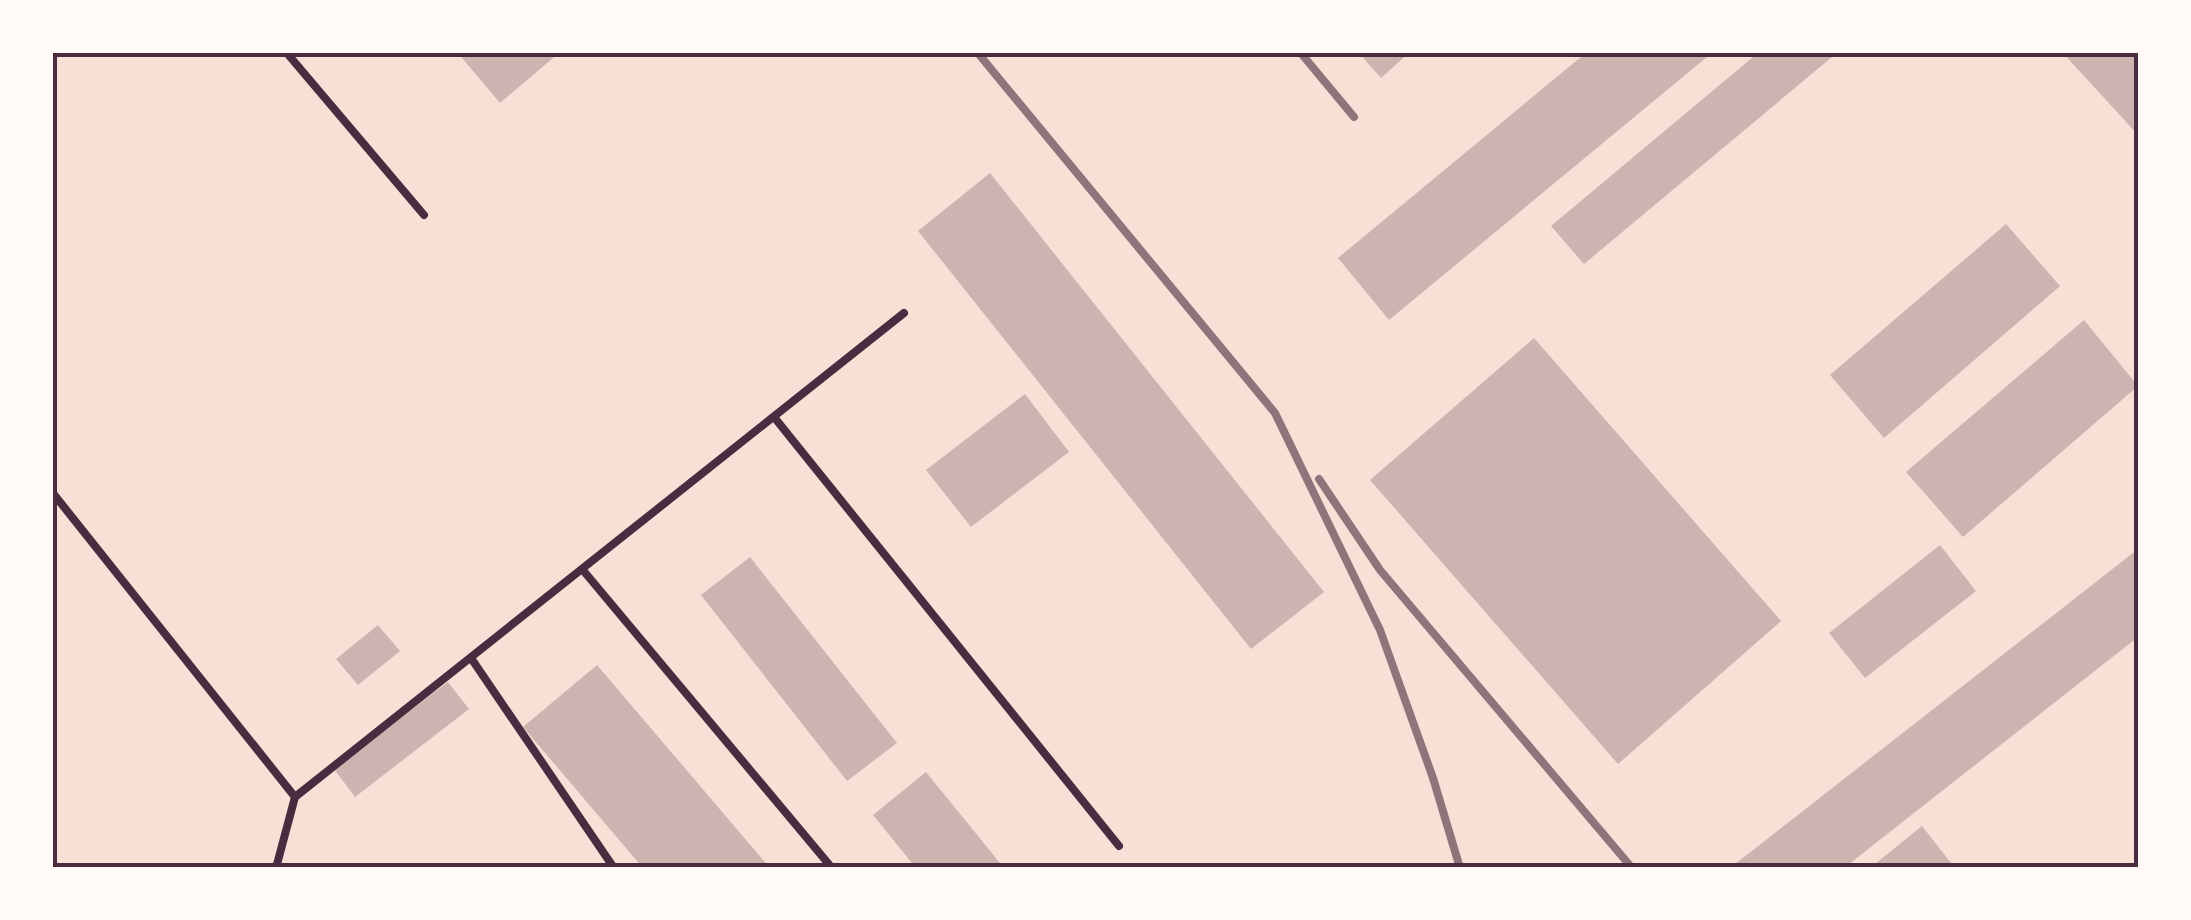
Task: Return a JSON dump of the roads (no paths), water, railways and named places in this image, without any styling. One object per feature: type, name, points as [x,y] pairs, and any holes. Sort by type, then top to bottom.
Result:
[{"type":"lane","points":[[286,52],[424,214]]},
{"type":"lane","points":[[276,868],[294,797],[904,313]]},
{"type":"lane","points":[[774,417],[1119,846]]},
{"type":"lane","points":[[52,492],[294,797]]},
{"type":"lane","points":[[582,569],[832,868]]},
{"type":"lane","points":[[471,658],[614,868]]},
{"type":"railway","points":[[977,52],[1275,413],[1380,630],[1433,778],[1460,868]]},
{"type":"railway","points":[[1300,52],[1354,117]]},
{"type":"railway","points":[[1319,479],[1380,570],[1632,868]]}]
